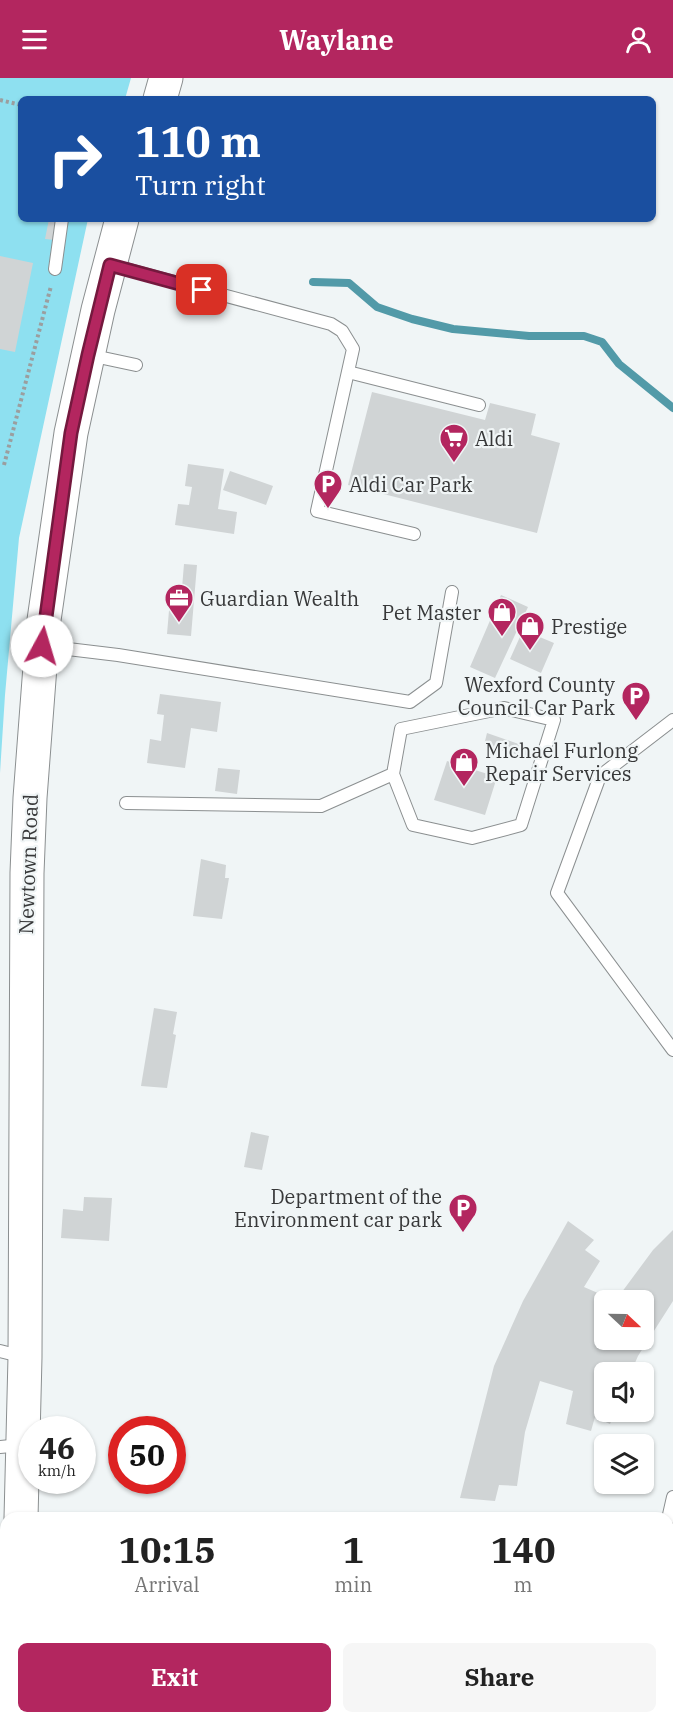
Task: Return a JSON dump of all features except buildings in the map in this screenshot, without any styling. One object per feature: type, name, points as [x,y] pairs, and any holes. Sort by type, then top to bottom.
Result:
[{"type":"main road","points":[[161,96],[166,78]]},
{"type":"main road","name":"Newtown Road","points":[[20,1512],[11,1446],[12,1354],[30,798],[42,646],[71,433],[121,222]]},
{"type":"lane","points":[[55,269],[62,222]]},
{"type":"lane","points":[[110,265],[331,324],[342,331],[354,350],[317,511],[414,534]]},
{"type":"lane","points":[[88,355],[136,366]]},
{"type":"lane","points":[[348,372],[479,405]]},
{"type":"lane","points":[[42,646],[118,655],[410,702],[436,684],[452,592]]},
{"type":"lane","points":[[504,708],[554,720],[521,825],[472,838],[413,825],[393,774],[401,729],[504,708]]},
{"type":"lane","points":[[673,720],[600,776],[557,893],[673,1050]]},
{"type":"lane","points":[[126,803],[321,806],[393,774]]},
{"type":"lane","points":[[670,1512],[673,1497]]},
{"type":"path","points":[[0,100],[18,104]]},
{"type":"path","points":[[4,465],[55,269]]},
{"type":"shaded area","points":[[0,78],[131,78],[126,96],[18,96],[18,222],[87,222],[19,538],[0,773]]},
{"type":"waterway","points":[[313,282],[349,283],[377,307],[453,329],[529,336],[584,336],[602,342],[619,364],[673,408]]},
{"type":"place","name":"Aldi","points":[[454,464]]},
{"type":"place","name":"Aldi Car Park","points":[[328,510]]},
{"type":"place","name":"Guardian Wealth","points":[[179,624]]},
{"type":"place","name":"Pet Master","points":[[502,638]]},
{"type":"place","name":"Prestige","points":[[530,652]]},
{"type":"place","name":"Wexford County Council Car Park","points":[[636,722]]},
{"type":"place","name":"Michael Furlong Repair Services","points":[[464,788]]},
{"type":"place","name":"Department of the Environment car park","points":[[463,1234]]},
{"type":"route","points":[[42,646],[71,433],[110,265],[202,290]]}]
